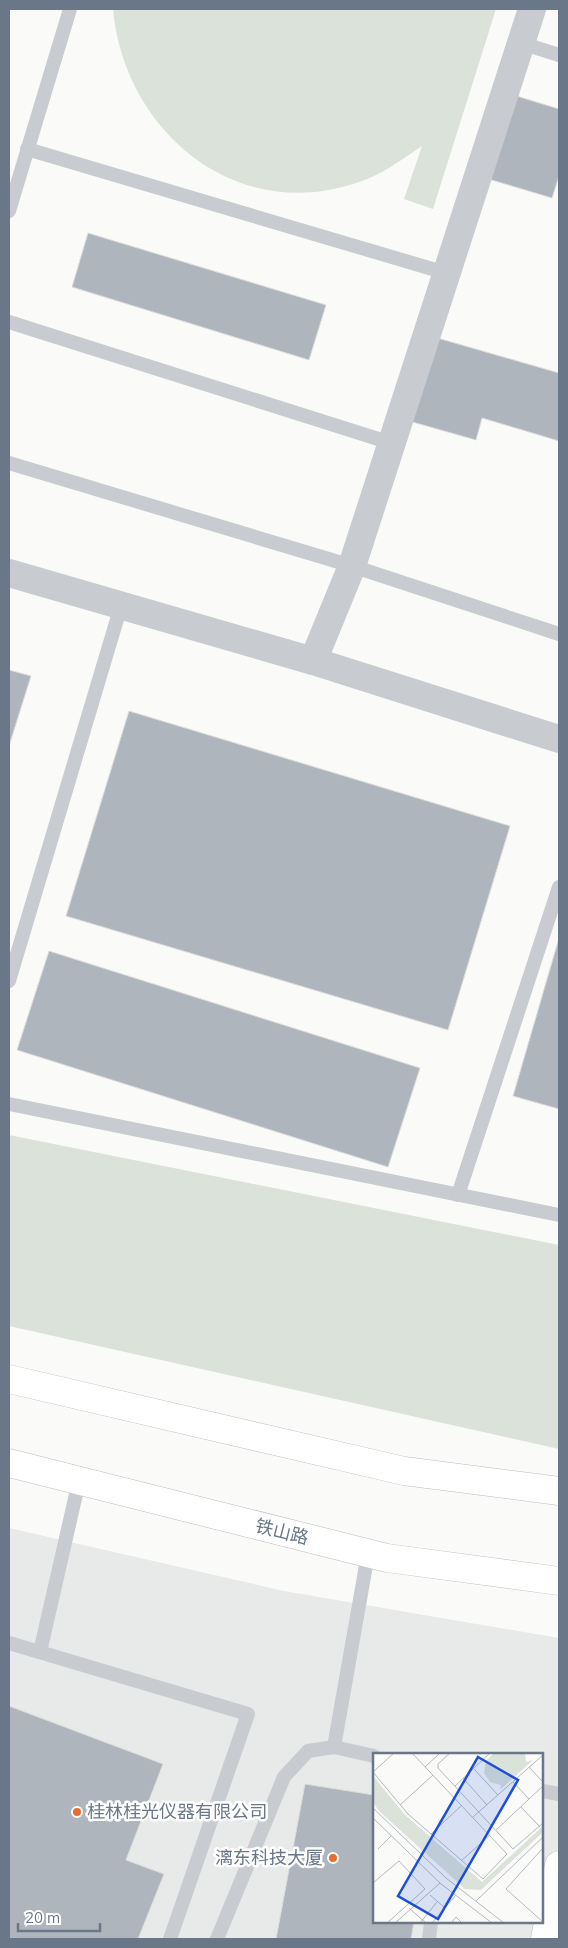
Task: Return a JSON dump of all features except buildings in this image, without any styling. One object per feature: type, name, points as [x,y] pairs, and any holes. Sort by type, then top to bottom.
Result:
[{"type":"main road","points":[[9,1379],[404,1471],[559,1491]]},
{"type":"main road","name":"铁山路","points":[[9,1463],[368,1554],[559,1581]]},
{"type":"main road","points":[[545,1939],[559,1865]]},
{"type":"street","points":[[313,661],[352,566],[532,9]]},
{"type":"street","points":[[9,573],[313,661],[559,739]]},
{"type":"lane","points":[[9,211],[70,9]]},
{"type":"lane","points":[[521,43],[559,55]]},
{"type":"lane","points":[[27,149],[446,273]]},
{"type":"lane","points":[[9,322],[391,443]]},
{"type":"lane","points":[[9,463],[352,566],[559,634]]},
{"type":"lane","points":[[9,981],[121,606]]},
{"type":"lane","points":[[458,1195],[559,887]]},
{"type":"lane","points":[[9,1104],[559,1215]]},
{"type":"lane","points":[[40,1652],[79,1481]]},
{"type":"lane","points":[[334,1747],[368,1554]]},
{"type":"lane","points":[[9,1643],[248,1714],[170,1939]]},
{"type":"lane","points":[[217,1939],[284,1777],[308,1751],[334,1747],[373,1756]]},
{"type":"lane","points":[[543,1791],[559,1794]]},
{"type":"lane","points":[[429,1939],[432,1923]]},
{"type":"shaded area","points":[[113,9],[496,9],[433,209],[404,199],[422,146],[390,167],[365,180],[311,192],[268,190],[228,178],[193,157],[163,128],[138,93],[122,53]]},
{"type":"shaded area","points":[[9,1135],[559,1245],[559,1449],[9,1326]]},
{"type":"shaded area","points":[[9,1528],[284,1591],[559,1638],[559,1939],[9,1939]]},
{"type":"place","name":"桂林桂光仪器有限公司","points":[[77,1812]]},
{"type":"place","name":"漓东科技大厦","points":[[333,1858]]}]
